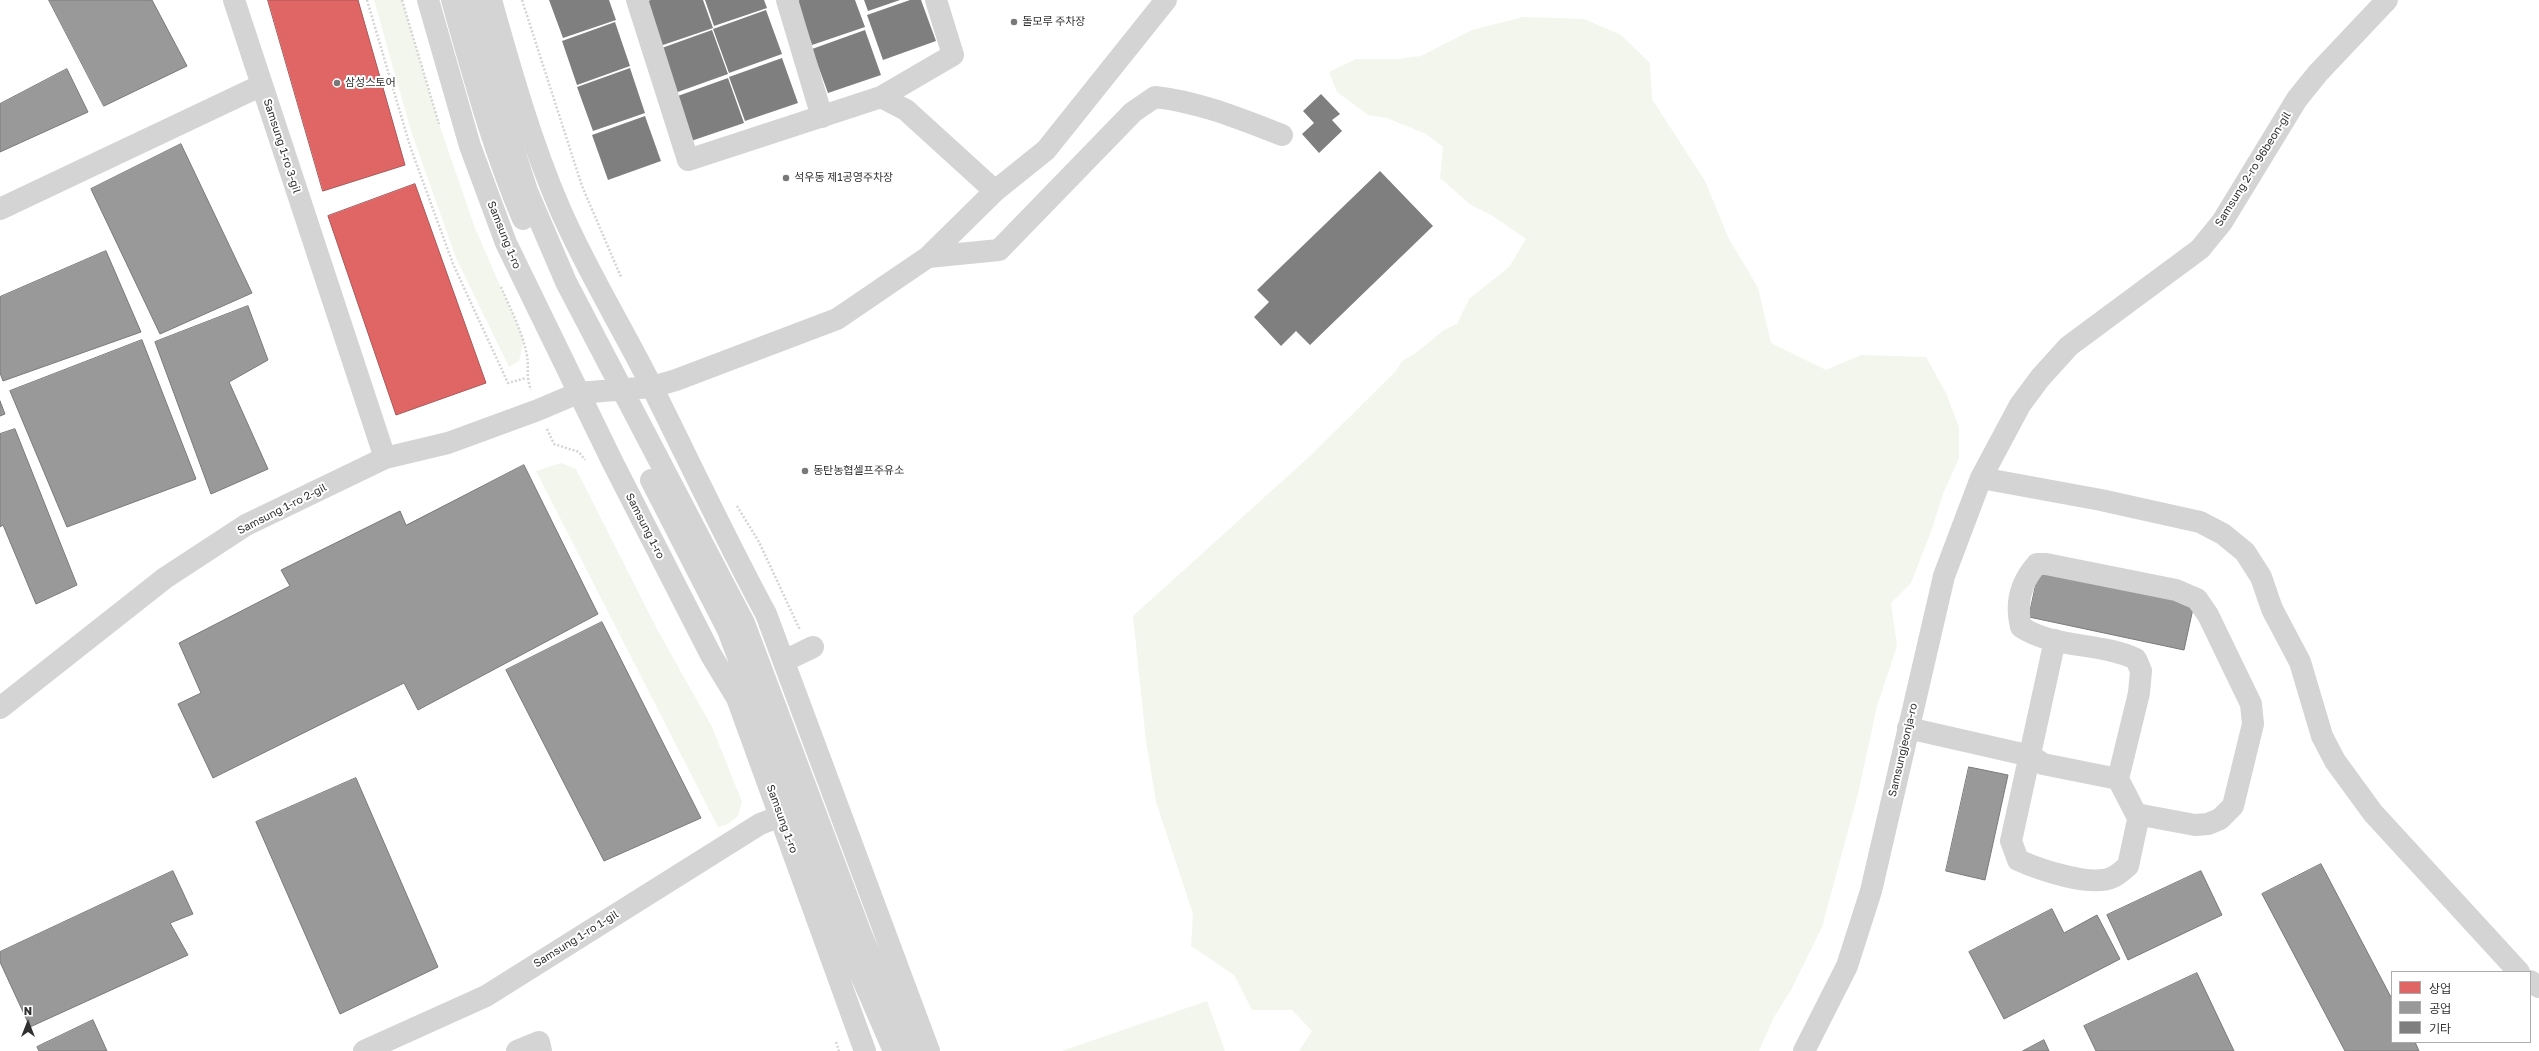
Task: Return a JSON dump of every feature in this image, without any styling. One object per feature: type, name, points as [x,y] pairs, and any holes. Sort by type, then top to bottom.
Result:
[{"type":"street","points":[[234,0],[262,85]]},
{"type":"street","name":"Samsung 1-ro","points":[[428,0],[470,146],[506,243],[578,393],[708,648],[737,698],[865,1051]]},
{"type":"street","points":[[452,0],[481,102],[509,186],[552,286],[613,390],[744,623],[861,934],[910,1051]]},
{"type":"street","points":[[469,0],[499,106],[527,191],[613,390],[728,630],[841,929],[894,1051]]},
{"type":"street","points":[[491,0],[540,160],[561,210],[598,290],[652,387],[734,554],[766,614],[929,1051]]},
{"type":"street","points":[[636,0],[688,160],[881,98],[953,55],[936,0]]},
{"type":"street","points":[[787,0],[822,117]]},
{"type":"street","name":"Samsung 1-ro 2-gil","points":[[0,708],[165,578],[246,525],[385,458],[448,443],[538,410],[578,393],[652,387],[676,380],[837,319],[928,257],[995,191],[1046,150],[1166,0]]},
{"type":"street","name":"Samsung 2-ro 96beon-gil","points":[[1998,448],[2020,405],[2040,378],[2069,346],[2200,249],[2222,222],[2297,99],[2318,73],[2387,0]]},
{"type":"street","name":"Samsung 1-ro 3-gil","points":[[0,209],[262,85],[385,458]]},
{"type":"street","points":[[928,257],[999,250],[1133,112],[1155,97],[1185,100],[1211,108],[1282,135]]},
{"type":"street","points":[[881,98],[906,110],[995,191]]},
{"type":"street","name":"Samsungjeonja-ro","points":[[1804,1051],[1847,966],[1871,891],[1944,576],[1980,478],[1998,448]]},
{"type":"street","points":[[1980,478],[2101,500],[2200,522],[2223,534],[2245,552],[2261,577],[2272,610],[2300,662],[2322,736],[2335,761],[2373,813],[2518,971]]},
{"type":"street","points":[[2037,564],[2046,564],[2176,590],[2197,598],[2208,615],[2251,704],[2253,724],[2233,806],[2220,819],[2208,824],[2195,825],[2136,814],[2118,779],[2139,693],[2142,671],[2136,659],[2122,652],[2036,636],[2021,627],[2018,613],[2020,594],[2028,574],[2037,564]]},
{"type":"street","points":[[2055,640],[2031,756],[2011,841],[2018,860],[2036,868],[2064,876],[2093,879],[2112,878],[2128,866],[2139,815]]},
{"type":"street","points":[[784,661],[813,647]]},
{"type":"street","points":[[1908,728],[2031,756],[2043,764],[2118,779]]},
{"type":"street","name":"Samsung 1-ro 1-gil","points":[[364,1051],[486,996],[760,824],[781,816]]},
{"type":"street","points":[[517,1051],[539,1042],[541,1051]]},
{"type":"path","points":[[367,0],[410,146],[453,264],[508,383],[526,378],[538,410],[554,444],[579,452],[587,463]]},
{"type":"path","points":[[522,0],[582,186],[622,280]]},
{"type":"path","points":[[834,1036],[839,1051]]},
{"type":"shaded area","points":[[374,0],[402,0],[437,118],[475,228],[524,341],[519,361],[509,367],[456,258],[411,131]]},
{"type":"shaded area","points":[[1523,17],[1584,19],[1621,35],[1650,63],[1652,99],[1705,181],[1728,237],[1758,288],[1771,343],[1826,370],[1861,355],[1926,357],[1946,393],[1959,427],[1959,458],[1943,494],[1932,529],[1911,583],[1891,603],[1897,646],[1877,706],[1858,794],[1822,927],[1791,990],[1774,1017],[1759,1051],[1299,1051],[1312,1031],[1292,1010],[1252,1010],[1234,975],[1191,946],[1193,914],[1156,802],[1146,741],[1133,616],[1310,456],[1396,371],[1402,361],[1416,353],[1444,330],[1457,324],[1469,299],[1509,267],[1526,239],[1493,216],[1471,205],[1440,178],[1443,147],[1426,134],[1387,118],[1368,115],[1337,92],[1329,72],[1356,59],[1399,59],[1421,56],[1472,30]]},
{"type":"shaded area","points":[[561,463],[576,469],[658,631],[712,727],[742,802],[738,816],[728,824],[718,827],[536,471]]},
{"type":"shaded area","points":[[1207,1001],[1225,1051],[1062,1051]]},
{"type":"building: 상업","name":"삼성스토어","points":[[268,0],[358,0],[405,165],[323,191]]},
{"type":"building: 상업","points":[[415,184],[486,383],[396,415],[328,216]]},
{"type":"building: 공업","points":[[49,0],[152,0],[187,66],[104,106]]},
{"type":"building: 공업","points":[[67,69],[88,112],[0,152],[0,104]]},
{"type":"building: 공업","points":[[181,144],[252,293],[160,334],[91,189]]},
{"type":"building: 공업","points":[[106,251],[141,332],[3,381],[0,373],[0,297]]},
{"type":"building: 공업","points":[[248,306],[268,360],[229,382],[268,469],[211,494],[155,342]]},
{"type":"building: 공업","points":[[142,340],[196,479],[67,527],[10,391]]},
{"type":"building: 공업","points":[[0,401],[5,414],[0,416]]},
{"type":"building: 공업","points":[[15,429],[77,585],[36,604],[3,525],[0,527],[0,434]]},
{"type":"building: 공업","points":[[524,465],[598,614],[418,710],[404,683],[213,778],[178,704],[201,693],[179,643],[290,586],[281,570],[400,511],[406,525]]},
{"type":"building: 공업","points":[[2039,571],[2194,604],[2184,650],[2029,617]]},
{"type":"building: 공업","points":[[602,622],[701,818],[604,861],[506,670]]},
{"type":"building: 공업","points":[[1969,767],[2008,775],[1985,880],[1946,871]]},
{"type":"building: 공업","points":[[356,778],[438,967],[340,1014],[256,822]]},
{"type":"building: 공업","points":[[2321,864],[2391,997],[2391,1043],[2415,1043],[2419,1051],[2345,1051],[2262,894]]},
{"type":"building: 공업","points":[[173,871],[193,914],[170,923],[188,955],[30,1027],[0,962],[0,952]]},
{"type":"building: 공업","points":[[2201,871],[2222,915],[2128,960],[2107,915]]},
{"type":"building: 공업","points":[[2052,909],[2064,933],[2097,915],[2120,959],[2004,1019],[1969,952]]},
{"type":"building: 공업","points":[[2197,973],[2234,1051],[2096,1051],[2084,1026]]},
{"type":"building: 공업","points":[[93,1020],[107,1051],[39,1051],[37,1047]]},
{"type":"building: 공업","points":[[2044,1040],[2049,1051],[2023,1051]]},
{"type":"building: 기타","points":[[549,0],[609,0],[616,20],[563,38]]},
{"type":"building: 기타","points":[[651,0],[703,0],[713,28],[660,46],[644,2]]},
{"type":"building: 기타","points":[[705,0],[764,0],[767,8],[714,26]]},
{"type":"building: 기타","points":[[855,0],[865,27],[812,45],[797,1]]},
{"type":"building: 기타","points":[[864,0],[900,0],[868,11]]},
{"type":"building: 기타","points":[[910,0],[921,0],[936,41],[883,60],[867,15]]},
{"type":"building: 기타","points":[[766,10],[782,54],[729,73],[713,29]]},
{"type":"building: 기타","points":[[615,22],[630,66],[577,85],[562,41]]},
{"type":"building: 기타","points":[[712,30],[728,74],[675,93],[659,49]]},
{"type":"building: 기타","points":[[865,30],[881,75],[828,93],[812,49]]},
{"type":"building: 기타","points":[[782,58],[798,103],[745,121],[729,77]]},
{"type":"building: 기타","points":[[630,68],[645,113],[593,131],[577,87]]},
{"type":"building: 기타","points":[[728,78],[744,123],[691,141],[675,97]]},
{"type":"building: 기타","points":[[1321,94],[1340,114],[1332,120],[1342,131],[1319,153],[1302,134],[1314,123],[1303,111]]},
{"type":"building: 기타","points":[[645,116],[661,161],[608,180],[592,135]]},
{"type":"building: 기타","points":[[1380,171],[1433,226],[1310,345],[1296,331],[1281,346],[1254,317],[1269,302],[1257,290]]},
{"type":"place","name":"돌모루 주차장","points":[[1014,22]]},
{"type":"place","name":"삼성스토어","points":[[337,83]]},
{"type":"place","name":"석우동 제1공영주차장","points":[[786,178]]},
{"type":"place","name":"동탄농협셀프주유소","points":[[805,471]]}]
